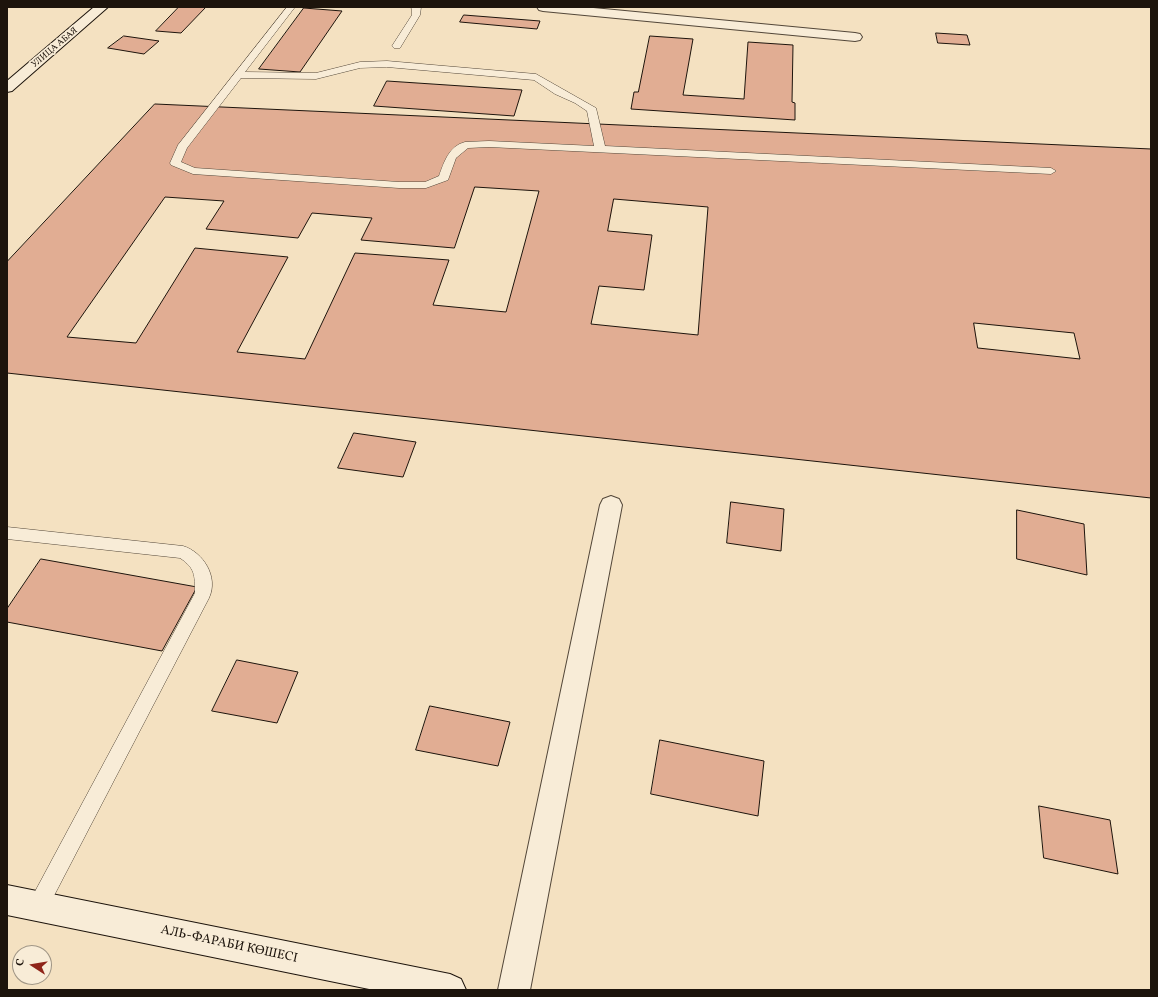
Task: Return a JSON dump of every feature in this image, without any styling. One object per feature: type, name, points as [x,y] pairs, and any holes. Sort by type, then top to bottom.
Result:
[{"type":"street","name":"УЛИЦА АБАЯ","points":[[7,88],[102,7]]},
{"type":"street","points":[[543,7],[855,37]]},
{"type":"street","points":[[514,990],[611,505]]},
{"type":"street","name":"АЛЬ-ФАРАБИ КӨШЕСІ","points":[[7,900],[450,990]]},
{"type":"lane","points":[[291,7],[182,147],[175,163],[193,171],[400,184],[426,184],[444,178],[451,157],[464,145],[489,144],[1051,171]]},
{"type":"lane","points":[[397,46],[416,15],[417,8],[414,7]]},
{"type":"lane","points":[[237,75],[316,76],[360,65],[388,64],[536,77],[558,92],[578,101],[592,110],[600,150]]},
{"type":"lane","points":[[7,533],[183,552],[195,559],[204,574],[203,592],[38,906]]},
{"type":"building","points":[[179,7],[206,7],[181,33],[156,31]]},
{"type":"building","points":[[304,8],[342,11],[300,72],[259,69]]},
{"type":"building","points":[[464,15],[540,21],[537,29],[460,22]]},
{"type":"building","points":[[936,33],[967,35],[970,45],[938,43]]},
{"type":"building","points":[[124,36],[159,41],[144,54],[108,48]]},
{"type":"building","points":[[650,36],[693,39],[683,95],[744,99],[748,42],[793,45],[792,102],[795,103],[795,120],[631,109],[634,92],[638,92]]},
{"type":"building","points":[[387,81],[522,90],[514,116],[374,106]]},
{"type":"building","points":[[155,104],[1151,149],[1151,498],[7,373],[7,262]]},
{"type":"building","points":[[475,187],[539,191],[506,312],[433,305],[449,260],[355,253],[305,359],[237,352],[288,257],[195,248],[136,343],[67,337],[165,197],[224,201],[206,229],[298,238],[312,213],[372,218],[361,240],[454,248]]},
{"type":"building","points":[[614,199],[708,207],[698,335],[591,324],[599,286],[644,290],[652,235],[608,231]]},
{"type":"building","points":[[974,323],[1074,333],[1080,359],[978,348]]},
{"type":"building","points":[[354,433],[416,442],[403,477],[338,468]]},
{"type":"building","points":[[731,502],[784,509],[781,551],[727,543]]},
{"type":"building","points":[[1017,510],[1084,524],[1087,575],[1017,559]]},
{"type":"building","points":[[41,559],[197,587],[162,651],[7,622],[7,609]]},
{"type":"building","points":[[237,660],[298,672],[277,723],[212,711]]},
{"type":"building","points":[[430,706],[510,722],[498,766],[416,750]]},
{"type":"building","points":[[660,740],[764,761],[758,816],[651,794]]},
{"type":"building","points":[[1039,806],[1110,820],[1118,874],[1044,858]]}]
